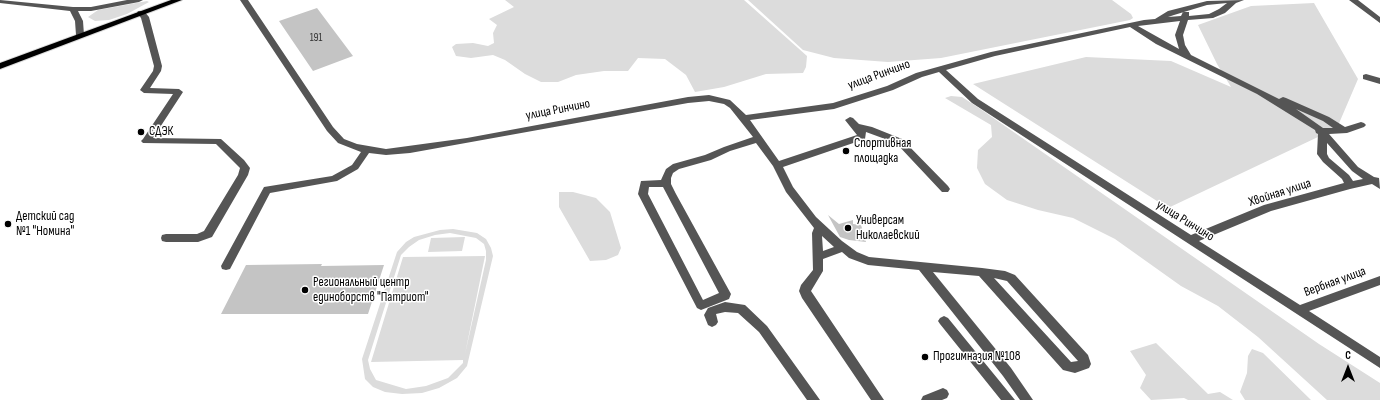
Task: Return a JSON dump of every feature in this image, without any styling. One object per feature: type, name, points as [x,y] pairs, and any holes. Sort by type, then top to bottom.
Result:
[{"type":"main road","points":[[0,66],[80,35],[178,0]]},
{"type":"street","points":[[0,0],[73,9],[91,9],[139,0]]},
{"type":"street","name":"улица Ринчино","points":[[244,0],[330,129],[341,140],[354,147],[386,152],[410,150],[467,141],[688,100],[709,98],[727,102],[744,118],[834,106],[873,94],[919,75],[994,54],[1157,20],[1184,20],[1210,16],[1222,11],[1236,0]]},
{"type":"street","points":[[1157,20],[1164,16],[1188,8],[1218,0],[1236,0]]},
{"type":"street","points":[[1353,0],[1380,21]]},
{"type":"street","points":[[1188,8],[1179,35],[1181,45],[1188,56]]},
{"type":"street","points":[[73,9],[79,21],[80,35]]},
{"type":"street","points":[[141,13],[145,17],[158,66],[157,71],[144,90],[179,92],[146,141],[218,141],[241,162],[244,168],[243,175],[208,234],[198,238],[166,238]]},
{"type":"street","points":[[1131,25],[1159,42],[1260,92],[1288,108],[1321,133],[1355,169],[1374,181]]},
{"type":"street","name":"улица Ринчино","points":[[940,69],[975,101],[1380,363]]},
{"type":"street","points":[[1366,77],[1380,81]]},
{"type":"street","points":[[1260,92],[1326,119],[1344,131]]},
{"type":"street","points":[[744,118],[777,165],[789,189],[819,228],[842,248],[853,255],[868,261],[982,272],[1005,275],[1011,278],[1084,358],[1085,364],[1075,368],[1067,366],[982,272]]},
{"type":"street","points":[[777,165],[862,137],[862,133],[850,120]]},
{"type":"street","points":[[1321,133],[1344,131],[1361,125]]},
{"type":"street","points":[[856,127],[869,129],[899,141],[945,189]]},
{"type":"street","points":[[1321,133],[1322,154],[1346,177],[1350,185]]},
{"type":"street","points":[[666,184],[644,183],[643,194],[699,304],[701,305],[725,296],[666,184],[666,178],[669,171],[676,166],[708,158],[757,138]]},
{"type":"street","points":[[226,266],[267,190],[334,179],[355,168],[367,150]]},
{"type":"street","points":[[1335,167],[1374,181]]},
{"type":"street","name":"Хвойная улица","points":[[1190,240],[1268,208],[1350,185],[1374,181]]},
{"type":"street","points":[[819,228],[817,233],[818,271],[807,285],[805,291],[808,298],[878,400]]},
{"type":"street","points":[[817,257],[842,248]]},
{"type":"street","points":[[923,267],[1007,372],[1027,400]]},
{"type":"street","name":"Вербная улица","points":[[1299,310],[1380,280]]},
{"type":"street","points":[[712,322],[710,315],[712,311],[725,308],[741,308],[763,329],[814,400]]},
{"type":"street","points":[[944,321],[1009,400]]},
{"type":"street","points":[[927,400],[943,394]]},
{"type":"shaded area","points":[[505,0],[744,0],[807,56],[806,67],[803,73],[766,74],[724,87],[695,92],[686,75],[665,59],[638,58],[628,71],[604,71],[576,75],[558,82],[541,82],[525,74],[505,60],[493,55],[471,58],[456,56],[452,47],[456,44],[473,43],[488,46],[494,43],[493,33],[497,25],[489,19],[514,7]]},
{"type":"shaded area","points":[[748,0],[1112,0],[1131,14],[1133,18],[1130,20],[941,58],[888,62],[834,58],[803,50]]},
{"type":"shaded area","points":[[147,1],[149,2],[127,14],[109,20],[95,21],[88,17],[98,10]]},
{"type":"shaded area","points":[[1314,3],[1358,79],[1337,128],[1168,208],[973,84],[1086,57],[1171,61],[1231,87],[1217,64],[1198,25],[1251,6]]},
{"type":"shaded area","points":[[951,96],[962,97],[979,108],[1319,344],[1380,383],[1380,400],[1327,400],[1258,337],[1218,306],[1181,286],[1115,239],[1073,218],[1038,210],[1007,200],[985,184],[977,168],[978,150],[992,137],[991,125],[945,98]]},
{"type":"shaded area","points":[[559,192],[573,192],[596,198],[610,212],[621,248],[618,255],[606,260],[590,261],[559,207]]},
{"type":"shaded area","points":[[453,229],[477,233],[486,239],[493,256],[467,366],[457,378],[439,388],[422,393],[402,394],[385,392],[373,387],[365,379],[362,359],[397,252],[406,242],[414,237],[440,230]],"holes":[[[450,233],[476,238],[484,244],[486,260],[465,354],[485,256],[403,257],[371,362],[463,360],[463,363],[448,378],[426,386],[406,389],[376,380],[370,369],[368,360],[401,255],[419,240],[435,235]]]},
{"type":"shaded area","points":[[465,237],[462,251],[428,252],[431,238]]},
{"type":"shaded area","points":[[1156,343],[1208,394],[1220,392],[1233,400],[1188,400],[1184,398],[1151,400],[1140,388],[1146,375],[1130,351]]},
{"type":"shaded area","points":[[1252,349],[1263,353],[1311,400],[1245,400],[1240,392],[1247,373],[1248,356]]},
{"type":"building","points":[[317,8],[353,56],[313,71],[279,21]]},
{"type":"building","name":"Универсам Николаевский","points":[[828,215],[839,224],[853,220],[853,224],[861,225],[866,242],[849,240],[840,237]]},
{"type":"building","name":"Региональный центр единоборств \"Патриот\"","points":[[322,264],[321,266],[384,265],[368,314],[221,314],[246,265]]},
{"type":"place","name":"СДЭК","points":[[141,132]]},
{"type":"place","name":"Спортивная площадка","points":[[846,151]]},
{"type":"place","name":"Детский сад №1 \"Номина\"","points":[[8,224]]},
{"type":"place","name":"Универсам Николаевский","points":[[848,228]]},
{"type":"place","name":"Региональный центр единоборств \"Патриот\"","points":[[305,290]]},
{"type":"place","name":"Прогимназия №108","points":[[925,357]]}]
